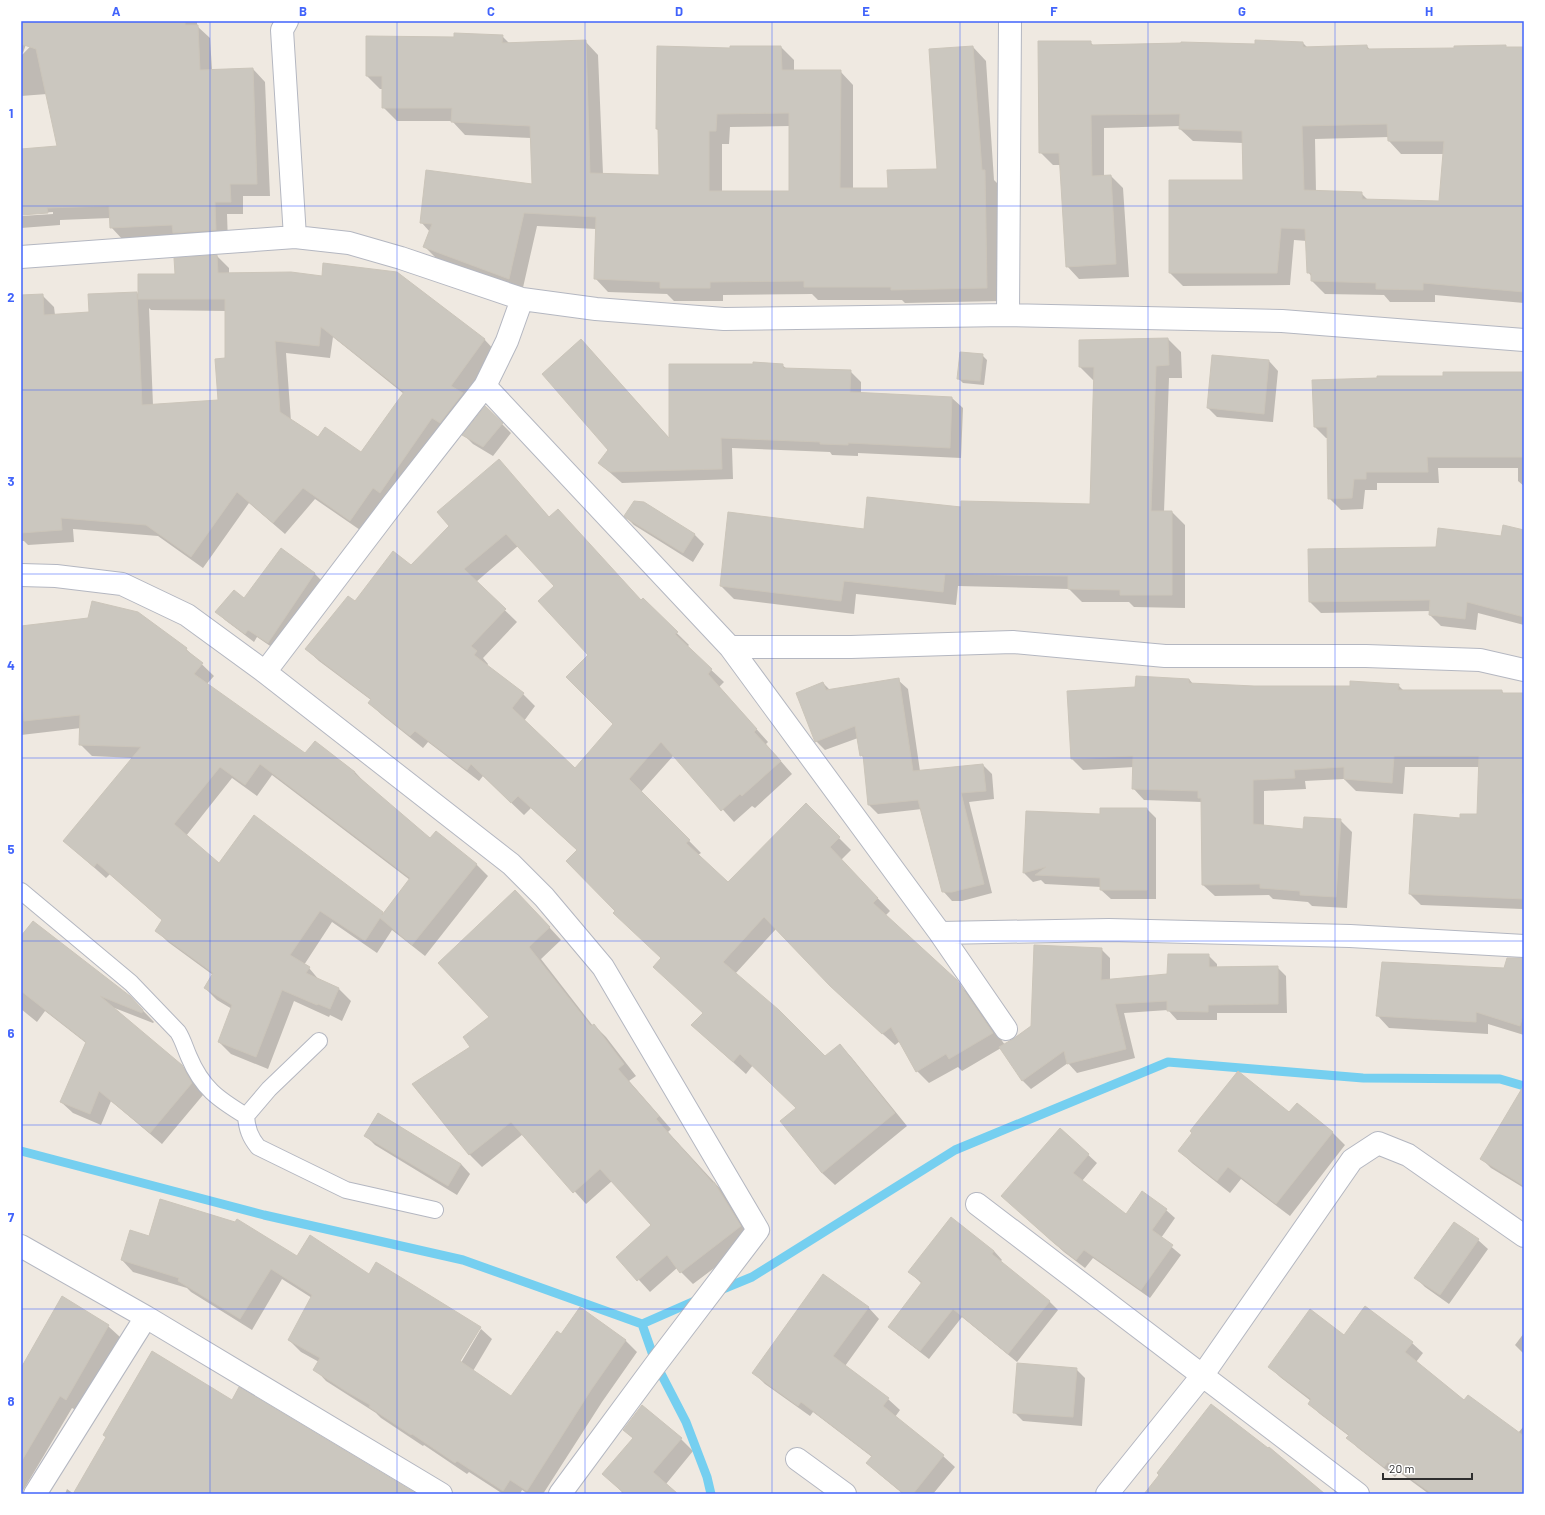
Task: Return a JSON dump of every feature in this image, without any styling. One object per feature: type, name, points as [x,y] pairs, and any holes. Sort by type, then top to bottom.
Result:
[{"type":"street","points":[[287,21],[282,30],[295,237]]},
{"type":"street","points":[[1008,315],[1010,21]]},
{"type":"street","points":[[21,257],[295,237],[356,245],[401,258],[522,299],[596,309],[724,319],[1008,315],[1282,321],[1524,340]]},
{"type":"street","points":[[265,672],[485,386],[507,340],[522,299]]},
{"type":"street","points":[[485,386],[730,647],[940,933],[1006,1029]]},
{"type":"street","points":[[21,575],[56,576],[122,584],[187,615],[265,672],[511,864],[544,897],[604,967],[758,1230],[660,1358],[560,1494]]},
{"type":"street","points":[[730,647],[851,647],[1013,642],[1164,656],[1366,656],[1480,660],[1524,670]]},
{"type":"street","points":[[940,933],[1109,930],[1350,936],[1524,946]]},
{"type":"street","points":[[1107,1494],[1202,1376],[1352,1160],[1378,1143],[1408,1155],[1524,1236]]},
{"type":"street","points":[[977,1204],[1358,1494]]},
{"type":"street","points":[[21,1246],[146,1317],[441,1494]]},
{"type":"street","points":[[35,1494],[146,1317]]},
{"type":"street","points":[[797,1459],[845,1494]]},
{"type":"lane","points":[[21,891],[131,983],[178,1032],[183,1040],[188,1056],[205,1086],[221,1101],[246,1116]]},
{"type":"lane","points":[[319,1041],[269,1089],[246,1116],[247,1128],[251,1137],[258,1147],[346,1190],[435,1210]]},
{"type":"building","points":[[21,21],[185,21],[185,25],[198,25],[200,70],[253,68],[257,184],[230,184],[231,202],[215,202],[216,230],[173,233],[172,225],[110,228],[109,206],[47,208],[48,213],[21,215],[21,149],[57,146],[36,49],[21,44]]},
{"type":"building","points":[[454,33],[503,35],[502,43],[586,40],[590,173],[659,175],[658,129],[656,129],[657,46],[730,48],[730,46],[781,46],[782,70],[841,70],[840,188],[888,188],[887,170],[937,169],[929,49],[973,46],[982,170],[985,170],[987,288],[891,290],[891,287],[804,287],[804,281],[710,282],[710,288],[660,288],[660,282],[594,279],[596,217],[524,213],[509,279],[423,247],[432,224],[420,223],[426,170],[532,184],[530,126],[451,122],[452,108],[382,108],[382,76],[366,76],[366,36],[454,37]],"holes":[[[789,113],[789,191],[709,191],[709,131],[716,131],[717,114]]]},
{"type":"building","points":[[1255,40],[1303,42],[1303,47],[1367,45],[1367,49],[1454,48],[1454,46],[1506,45],[1506,47],[1524,47],[1524,292],[1423,283],[1423,290],[1376,289],[1376,283],[1311,281],[1311,273],[1307,273],[1305,229],[1281,228],[1277,273],[1169,273],[1169,180],[1243,180],[1242,131],[1179,129],[1180,114],[1091,115],[1092,176],[1111,175],[1116,264],[1066,267],[1059,153],[1039,153],[1038,41],[1091,41],[1091,45],[1181,42],[1255,44]],"holes":[[[1387,124],[1388,141],[1444,141],[1439,201],[1362,199],[1362,192],[1304,190],[1302,126]]]},
{"type":"building","points":[[217,255],[218,273],[291,272],[322,276],[323,263],[397,272],[485,339],[451,386],[463,393],[440,423],[432,418],[380,493],[373,488],[350,521],[303,488],[273,523],[237,492],[191,557],[146,525],[61,518],[62,530],[21,533],[21,295],[43,294],[44,315],[89,312],[88,294],[137,292],[142,405],[218,400],[215,359],[225,358],[225,299],[138,299],[138,274],[175,274],[174,258]],"holes":[[[321,327],[404,392],[361,452],[325,427],[318,437],[280,412],[275,341],[319,346]]]},
{"type":"building","points":[[1168,338],[1169,365],[1156,366],[1151,511],[1172,511],[1172,595],[1120,595],[1120,590],[1068,589],[1068,576],[945,574],[943,592],[844,581],[841,601],[720,586],[728,512],[864,529],[867,497],[961,507],[961,501],[1090,504],[1094,367],[1079,367],[1079,340]]},
{"type":"building","points":[[581,339],[669,438],[669,364],[753,364],[753,362],[783,364],[783,368],[851,370],[850,392],[952,397],[950,448],[848,443],[848,445],[820,444],[820,442],[721,438],[722,469],[610,472],[598,463],[608,450],[542,374]]},
{"type":"building","points":[[960,352],[983,354],[980,381],[957,379]]},
{"type":"building","points":[[1212,355],[1269,360],[1264,414],[1207,408]]},
{"type":"building","points":[[1443,372],[1524,372],[1524,457],[1427,457],[1428,472],[1366,472],[1366,479],[1354,479],[1352,498],[1328,499],[1327,427],[1314,427],[1312,380],[1377,378],[1377,376],[1443,376]]},
{"type":"building","points":[[485,406],[503,423],[483,447],[462,435]]},
{"type":"building","points":[[499,459],[549,517],[558,509],[641,600],[643,598],[678,632],[675,634],[712,669],[708,674],[757,729],[754,732],[781,761],[742,796],[740,794],[721,811],[661,742],[629,779],[690,840],[686,843],[728,882],[806,803],[840,837],[830,847],[878,898],[873,903],[957,980],[993,1033],[949,1059],[946,1054],[916,1072],[891,1027],[882,1034],[830,986],[764,917],[723,962],[779,1010],[825,1056],[840,1044],[895,1113],[822,1173],[780,1121],[796,1108],[740,1054],[733,1062],[691,1025],[703,1013],[653,967],[661,958],[613,913],[615,911],[566,861],[577,850],[518,796],[511,803],[471,764],[467,770],[415,731],[410,736],[368,703],[371,699],[305,649],[348,596],[355,601],[393,551],[411,565],[449,526],[437,512]],"holes":[[[506,534],[554,586],[538,601],[588,655],[566,677],[613,724],[575,768],[512,708],[524,693],[474,655],[477,651],[471,646],[506,609],[464,569]]]},
{"type":"building","points":[[634,501],[644,502],[695,534],[683,553],[624,516]]},
{"type":"building","points":[[1503,525],[1524,530],[1524,617],[1467,602],[1465,619],[1429,615],[1430,600],[1309,602],[1308,549],[1436,547],[1438,528],[1501,536]]},
{"type":"building","points":[[281,548],[315,573],[268,643],[248,630],[245,634],[215,612],[234,590],[244,598]]},
{"type":"building","points":[[92,601],[138,612],[187,648],[186,650],[203,663],[194,674],[305,753],[315,741],[355,772],[354,773],[430,838],[436,831],[477,864],[412,945],[380,918],[365,941],[320,911],[290,955],[310,967],[306,973],[339,988],[330,1009],[282,990],[256,1057],[218,1042],[232,1005],[204,988],[213,973],[155,931],[162,920],[97,863],[94,867],[63,841],[141,747],[79,745],[80,715],[24,721],[21,695],[21,626],[88,618]],"holes":[[[260,764],[410,878],[382,915],[383,912],[254,815],[219,863],[174,824],[220,767],[245,785]]]},
{"type":"building","points":[[1136,676],[1189,679],[1189,683],[1254,686],[1350,686],[1350,681],[1399,684],[1398,690],[1502,690],[1502,693],[1524,693],[1522,801],[1524,802],[1524,899],[1409,894],[1414,814],[1460,818],[1460,814],[1477,814],[1479,756],[1394,756],[1392,783],[1344,779],[1344,767],[1294,770],[1295,778],[1253,780],[1253,824],[1303,829],[1304,817],[1341,819],[1336,897],[1300,895],[1300,891],[1260,888],[1260,884],[1202,885],[1201,798],[1198,798],[1198,791],[1132,789],[1133,756],[1071,759],[1067,691],[1135,687]]},
{"type":"building","points":[[899,678],[913,771],[983,764],[986,791],[961,793],[984,884],[952,892],[942,892],[918,800],[868,805],[863,755],[860,756],[855,726],[815,742],[796,693],[823,682],[826,690]]},
{"type":"building","points":[[1100,808],[1147,808],[1147,890],[1100,890],[1100,878],[1035,875],[1046,867],[1023,873],[1026,811],[1100,814]]},
{"type":"building","points":[[515,890],[550,927],[529,947],[591,1026],[594,1024],[624,1064],[618,1069],[659,1116],[656,1119],[713,1183],[714,1182],[741,1226],[680,1273],[667,1255],[637,1281],[616,1257],[651,1225],[600,1169],[573,1193],[511,1122],[469,1155],[412,1084],[470,1047],[463,1037],[489,1017],[438,963]]},
{"type":"building","points":[[33,921],[130,996],[143,1010],[142,1013],[100,996],[182,1065],[192,1083],[150,1133],[99,1091],[90,1114],[60,1102],[86,1042],[21,991],[21,936]]},
{"type":"building","points":[[1034,945],[1102,948],[1101,980],[1167,974],[1168,954],[1209,954],[1209,967],[1278,966],[1278,1004],[1208,1005],[1208,1012],[1167,1011],[1167,1001],[1115,1004],[1126,1049],[1067,1064],[1064,1051],[1022,1081],[999,1047],[1031,1026]]},
{"type":"building","points":[[1507,958],[1524,958],[1524,1012],[1520,1026],[1476,1012],[1476,1022],[1376,1016],[1382,962],[1504,968]]},
{"type":"building","points":[[1238,1071],[1289,1112],[1297,1103],[1333,1132],[1276,1204],[1228,1167],[1217,1181],[1178,1151],[1192,1133],[1190,1131]]},
{"type":"building","points":[[1524,1085],[1524,1186],[1480,1159]]},
{"type":"building","points":[[378,1113],[461,1164],[448,1186],[364,1136]]},
{"type":"building","points":[[1060,1128],[1089,1154],[1073,1173],[1126,1214],[1142,1191],[1167,1209],[1152,1230],[1173,1245],[1141,1290],[1084,1250],[1076,1260],[1054,1243],[1001,1196]]},
{"type":"building","points":[[160,1199],[235,1222],[237,1219],[297,1256],[310,1235],[369,1274],[376,1262],[481,1327],[460,1361],[511,1396],[557,1331],[561,1334],[580,1307],[626,1340],[591,1390],[527,1491],[510,1480],[503,1491],[457,1461],[455,1463],[412,1434],[411,1435],[369,1407],[370,1405],[313,1370],[320,1358],[288,1340],[312,1295],[271,1269],[240,1319],[178,1281],[179,1278],[121,1260],[130,1230],[149,1236]]},
{"type":"building","points":[[951,1217],[994,1251],[992,1254],[1050,1301],[1008,1354],[953,1309],[920,1351],[888,1327],[922,1282],[908,1272]]},
{"type":"building","points":[[1454,1222],[1479,1239],[1440,1295],[1414,1278]]},
{"type":"building","points":[[823,1274],[869,1307],[833,1356],[889,1398],[883,1406],[944,1455],[913,1494],[904,1494],[866,1463],[872,1456],[801,1402],[798,1406],[752,1373]]},
{"type":"building","points":[[62,1296],[109,1325],[66,1400],[60,1396],[21,1462],[21,1368]]},
{"type":"building","points":[[1365,1306],[1413,1342],[1405,1352],[1464,1400],[1468,1395],[1524,1436],[1524,1494],[1432,1494],[1388,1462],[1384,1467],[1346,1438],[1349,1435],[1308,1404],[1311,1399],[1268,1367],[1310,1309],[1344,1335]]},
{"type":"building","points":[[152,1351],[232,1400],[239,1387],[417,1494],[73,1494],[106,1437],[103,1435]]},
{"type":"building","points":[[1017,1363],[1077,1368],[1073,1417],[1013,1413]]},
{"type":"building","points":[[1211,1404],[1268,1448],[1269,1447],[1325,1494],[1144,1494],[1159,1475],[1157,1473]]},
{"type":"building","points":[[642,1405],[682,1438],[653,1472],[678,1494],[625,1494],[602,1474],[633,1438],[623,1430]]},
{"type":"waterway","points":[[718,1291],[752,1277],[955,1150],[1168,1062],[1363,1078],[1500,1079],[1524,1086]]},
{"type":"waterway","points":[[21,1151],[264,1215],[463,1260],[642,1324],[699,1299]]},
{"type":"waterway","points":[[642,1324],[656,1364],[686,1422],[707,1477],[711,1494]]}]
